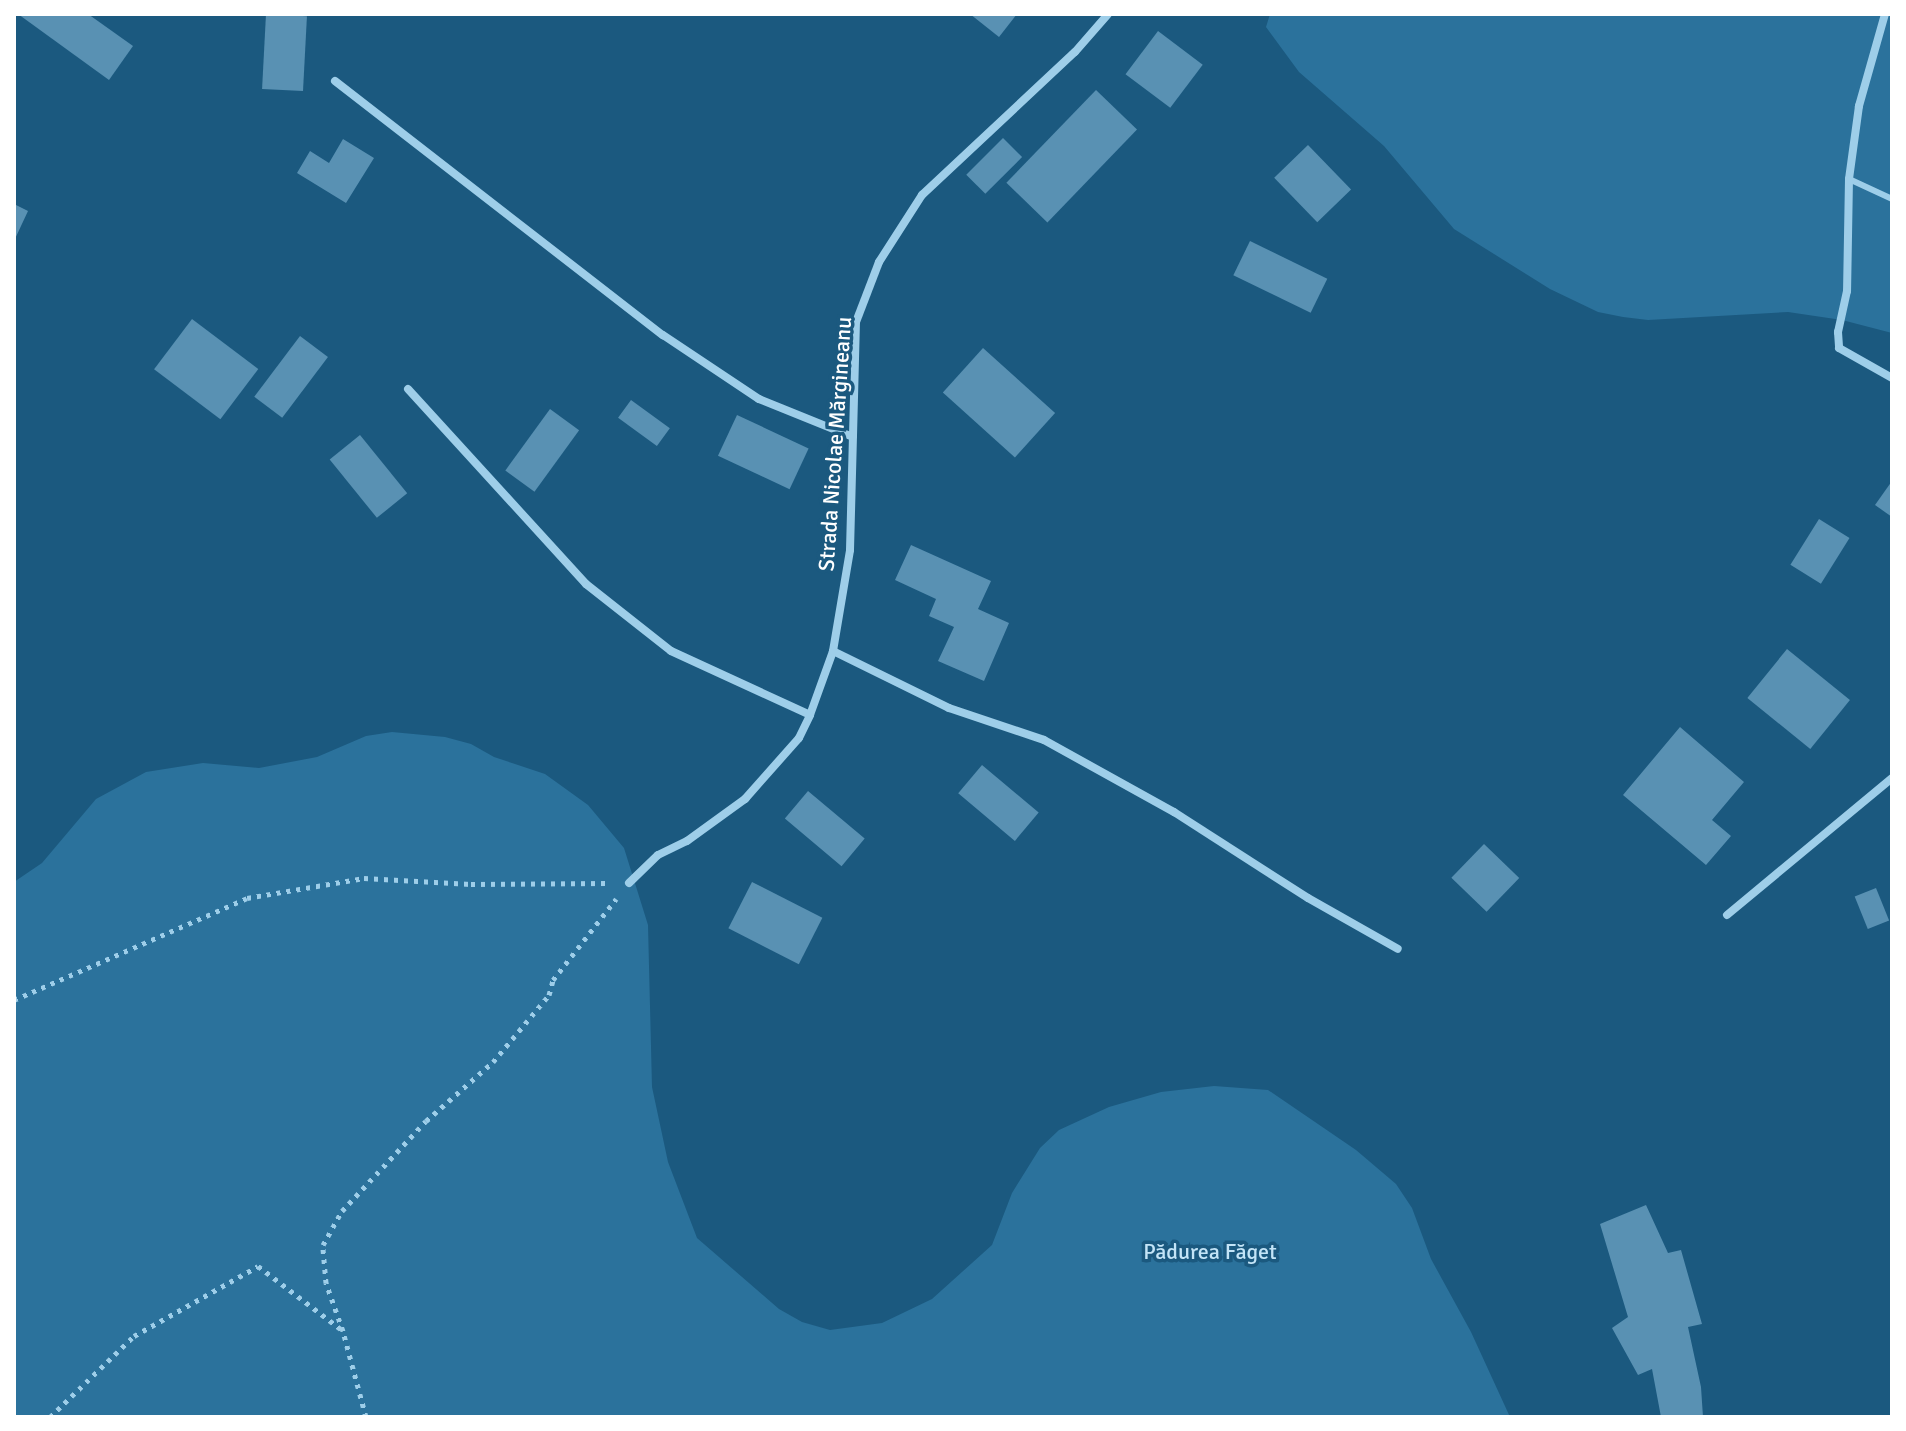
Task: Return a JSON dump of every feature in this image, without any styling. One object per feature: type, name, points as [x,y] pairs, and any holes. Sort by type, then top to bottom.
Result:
[{"type":"street","name":"Strada Nicolae Mărgineanu","points":[[629,883],[658,855],[687,841],[745,799],[799,738],[810,715],[833,651],[850,550],[856,322],[879,262],[922,195],[1075,52],[1108,14]]},
{"type":"street","points":[[1885,14],[1859,106],[1849,179],[1847,291],[1838,332],[1839,348],[1892,378]]},
{"type":"street","points":[[335,81],[663,335],[759,399],[853,437]]},
{"type":"street","points":[[408,389],[586,584],[671,651],[810,715]]},
{"type":"street","points":[[833,651],[949,708],[1044,740],[1174,812],[1308,898],[1398,949]]},
{"type":"street","points":[[1727,915],[1892,778]]},
{"type":"lane","points":[[1849,179],[1892,199]]},
{"type":"path","points":[[14,1000],[247,898],[364,878],[471,884],[629,883]]},
{"type":"path","points":[[366,1417],[343,1331],[326,1283],[323,1245],[342,1211],[426,1121],[493,1062],[549,995],[553,980],[629,883]]},
{"type":"path","points":[[50,1417],[134,1336],[258,1266],[343,1331]]},
{"type":"green space","points":[[1270,14],[1892,14],[1892,333],[1842,320],[1788,312],[1648,320],[1623,317],[1598,312],[1550,289],[1454,229],[1384,146],[1299,72],[1266,27]]},
{"type":"green space","name":"Pădurea Făget","points":[[392,732],[445,737],[471,744],[494,757],[545,774],[588,805],[624,848],[648,925],[652,1087],[668,1162],[697,1238],[779,1309],[802,1322],[830,1330],[882,1323],[932,1299],[992,1245],[1012,1193],[1040,1148],[1059,1130],[1109,1107],[1161,1092],[1214,1086],[1268,1090],[1356,1150],[1396,1184],[1412,1208],[1431,1259],[1471,1332],[1510,1417],[14,1417],[14,882],[42,863],[96,799],[146,772],[203,763],[259,768],[317,757],[366,736]]},
{"type":"building","points":[[18,14],[88,14],[133,46],[109,80]]},
{"type":"building","points":[[266,14],[307,16],[303,91],[262,89]]},
{"type":"building","points":[[970,14],[1017,14],[999,37]]},
{"type":"building","points":[[1158,31],[1203,65],[1170,108],[1126,74]]},
{"type":"building","points":[[1096,90],[1137,130],[1047,222],[1006,183]]},
{"type":"building","points":[[1003,138],[1022,157],[985,194],[966,175]]},
{"type":"building","points":[[343,139],[374,158],[346,203],[297,173],[310,151],[329,163]]},
{"type":"building","points":[[1308,145],[1351,190],[1317,222],[1274,178]]},
{"type":"building","points":[[14,204],[28,211],[14,241]]},
{"type":"building","points":[[1250,241],[1327,279],[1311,313],[1233,275]]},
{"type":"building","points":[[192,319],[258,369],[220,419],[154,369]]},
{"type":"building","points":[[300,336],[328,357],[282,418],[254,397]]},
{"type":"building","points":[[983,348],[1055,413],[1015,457],[943,393]]},
{"type":"building","points":[[631,400],[670,428],[657,446],[618,418]]},
{"type":"building","points":[[550,409],[579,430],[534,492],[505,470]]},
{"type":"building","points":[[737,415],[809,448],[790,489],[718,456]]},
{"type":"building","points":[[360,435],[407,493],[377,518],[330,460]]},
{"type":"building","points":[[1892,481],[1892,517],[1875,505]]},
{"type":"building","points":[[1819,519],[1850,538],[1821,584],[1790,565]]},
{"type":"building","points":[[911,545],[991,581],[978,609],[1009,623],[984,681],[938,661],[954,627],[929,616],[936,599],[895,580]]},
{"type":"building","points":[[1787,649],[1850,700],[1810,749],[1747,698]]},
{"type":"building","points":[[1680,727],[1744,782],[1712,820],[1731,836],[1706,865],[1623,795]]},
{"type":"building","points":[[982,765],[1039,813],[1015,841],[958,793]]},
{"type":"building","points":[[808,791],[865,839],[842,866],[785,819]]},
{"type":"building","points":[[1484,844],[1519,878],[1487,912],[1451,878]]},
{"type":"building","points":[[752,882],[822,918],[799,964],[728,928]]},
{"type":"building","points":[[1876,888],[1889,920],[1868,929],[1855,897]]},
{"type":"building","points":[[1646,1205],[1668,1253],[1681,1250],[1702,1324],[1688,1327],[1701,1387],[1703,1417],[1661,1417],[1652,1369],[1638,1375],[1612,1328],[1628,1317],[1600,1224]]}]
